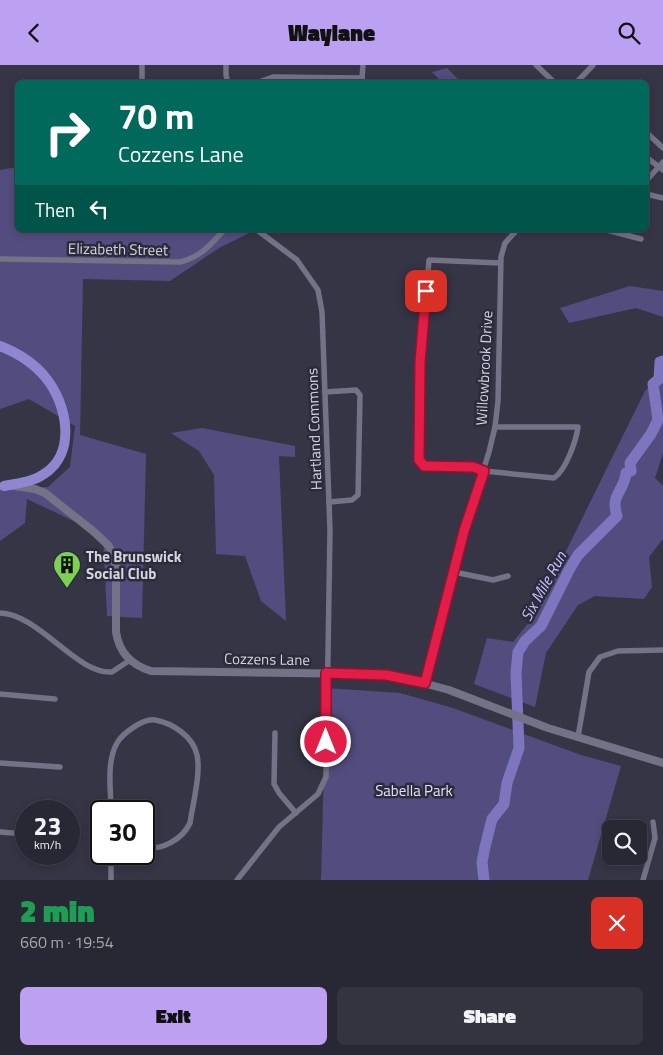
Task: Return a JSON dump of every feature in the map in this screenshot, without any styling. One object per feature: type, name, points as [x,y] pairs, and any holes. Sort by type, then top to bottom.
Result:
[{"type":"highway","points":[[0,346],[26,360],[46,379],[60,403],[65,432],[64,445],[60,456],[50,471],[33,480],[2,486]]},
{"type":"street","points":[[142,65],[142,80]]},
{"type":"street","points":[[226,65],[228,80]]},
{"type":"street","points":[[264,80],[272,77],[363,80],[363,65]]},
{"type":"street","points":[[536,65],[552,80]]},
{"type":"street","points":[[579,80],[593,65]]},
{"type":"street","points":[[649,135],[663,148]]},
{"type":"street","points":[[649,159],[661,166],[649,178]]},
{"type":"street","points":[[649,195],[663,198]]},
{"type":"street","name":"Elizabeth Street","points":[[0,259],[180,262],[193,259],[210,246],[222,232]]},
{"type":"street","name":"Hartland Commons","points":[[237,880],[278,827],[318,794],[326,777],[326,673],[330,530],[322,312],[318,290],[297,260],[260,232]]},
{"type":"street","name":"Willowbrook Drive","points":[[425,683],[468,517],[484,471],[495,427],[498,401],[500,263],[505,243],[515,232]]},
{"type":"street","points":[[615,232],[641,239]]},
{"type":"street","points":[[495,427],[578,427],[576,437],[561,472],[554,478],[484,471],[473,467],[424,466],[419,460],[420,362],[429,260],[500,263]]},
{"type":"street","points":[[325,392],[356,390],[360,395],[358,495],[352,500],[329,502]]},
{"type":"street","points":[[0,613],[16,616],[37,628],[94,669],[112,672],[130,660],[116,637],[116,567],[113,554],[108,545],[100,536],[45,493],[23,487],[2,486]]},
{"type":"street","points":[[454,572],[493,580],[508,576]]},
{"type":"street","points":[[578,737],[589,672],[600,657],[618,651],[663,650]]},
{"type":"street","name":"Cozzens Lane","points":[[130,660],[136,665],[151,671],[386,675],[449,690],[527,720],[663,763]]},
{"type":"street","points":[[0,694],[55,699]]},
{"type":"street","points":[[111,800],[112,756],[117,743],[126,732],[140,724],[153,720],[176,728],[185,735],[197,753],[198,767],[190,823],[186,831],[175,841],[155,848]]},
{"type":"street","points":[[275,733],[274,784],[296,813]]},
{"type":"street","points":[[0,763],[60,767]]},
{"type":"street","points":[[643,880],[655,838],[653,822]]},
{"type":"street","points":[[0,832],[15,833]]},
{"type":"street","points":[[111,865],[111,880]]},
{"type":"green space","points":[[447,68],[458,79],[440,80],[432,72]]},
{"type":"green space","points":[[15,167],[15,232],[251,232],[219,248],[170,281],[83,279],[80,435],[146,454],[142,618],[107,616],[103,535],[27,499],[25,523],[0,541],[0,489],[48,487],[70,467],[75,426],[29,399],[0,409],[0,170]]},
{"type":"green space","points":[[630,286],[663,291],[663,317],[636,308],[569,323],[560,308]]},
{"type":"green space","points":[[663,371],[663,453],[655,478],[663,486],[663,539],[649,557],[652,587],[644,599],[595,596],[578,605],[546,653],[535,707],[474,684],[487,638],[513,642],[534,616],[645,391]]},
{"type":"green space","points":[[202,428],[295,446],[295,457],[279,456],[286,621],[261,601],[245,556],[216,554],[214,475],[199,451],[171,433]]},
{"type":"green space","name":"Sabella Park","points":[[326,688],[400,693],[453,708],[581,755],[621,766],[605,820],[602,820],[602,832],[588,880],[321,880]]},
{"type":"waterway","name":"Six Mile Run","points":[[484,880],[482,862],[492,819],[504,804],[507,783],[519,748],[516,673],[518,652],[525,641],[541,626],[578,555],[617,516],[615,509],[616,498],[623,485],[626,473],[631,471],[630,463],[651,434],[658,420],[653,384],[659,379],[660,362],[663,361]]},
{"type":"place","name":"The Brunswick Social Club","points":[[67,589]]},
{"type":"route","points":[[326,742],[326,673],[386,675],[405,677],[425,683],[470,509],[484,471],[473,467],[424,466],[419,460],[420,362],[426,291]]}]
